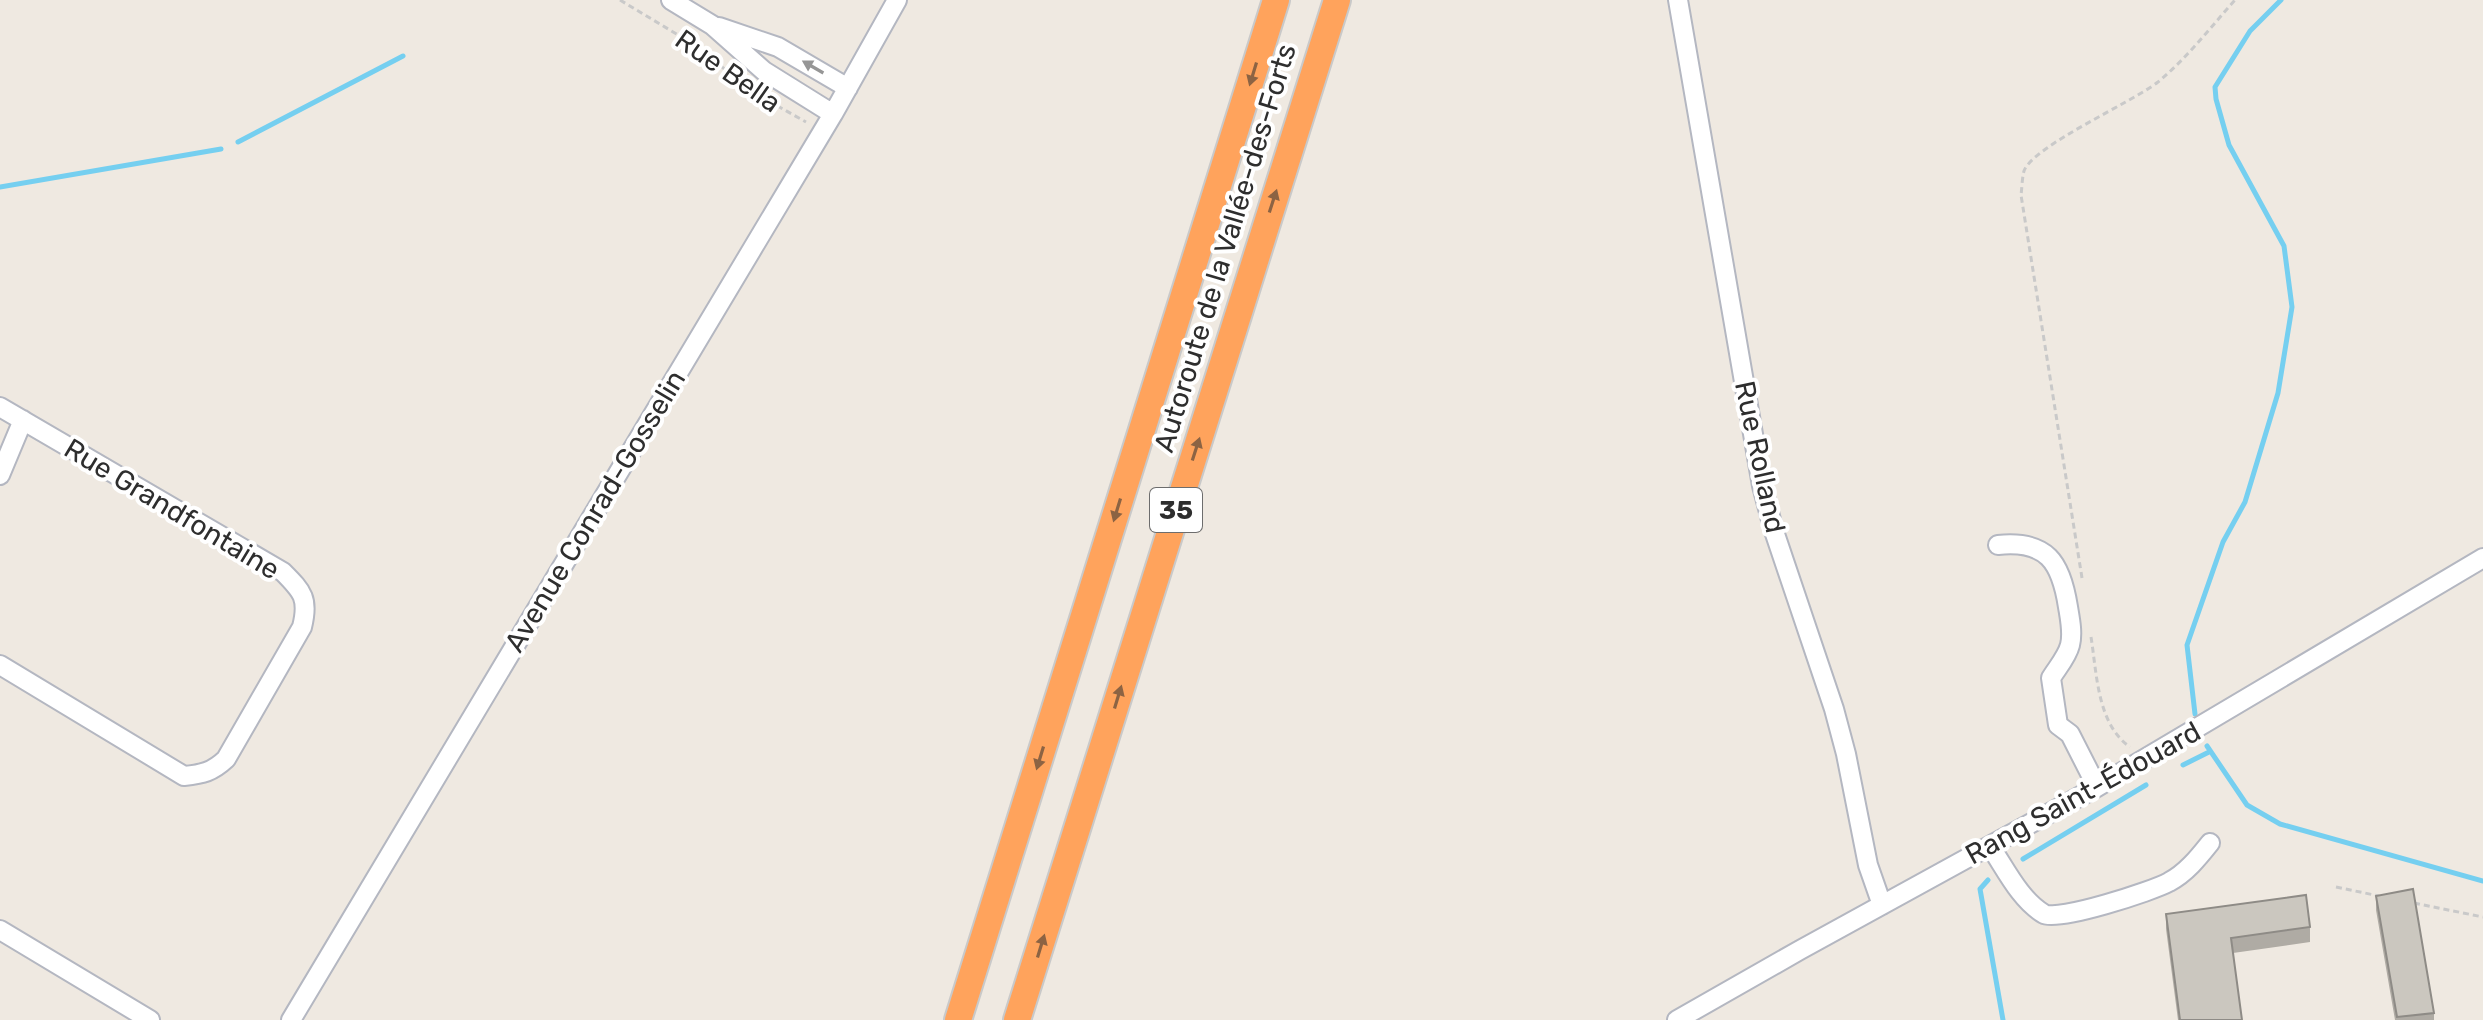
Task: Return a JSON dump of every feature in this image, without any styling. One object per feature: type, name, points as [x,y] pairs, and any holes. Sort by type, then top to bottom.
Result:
[{"type":"highway","name":"Autoroute de la Vallée-des-Forts","points":[[958,1020],[1276,0]]},
{"type":"highway","name":"Autoroute de la Vallée-des-Forts","points":[[1017,1020],[1337,0]]},
{"type":"street","name":"Rue Bella","points":[[671,0],[712,25],[764,71],[833,114]]},
{"type":"street","name":"Avenue Conrad-Gosselin","points":[[291,1020],[833,114],[897,0]]},
{"type":"street","name":"Rue Rolland","points":[[1678,0],[1762,486],[1774,531],[1834,709],[1868,865],[1882,905]]},
{"type":"street","name":"Rue Bella","points":[[712,25],[778,47],[848,88]]},
{"type":"street","name":"Rue Grandfontaine","points":[[0,407],[283,572],[300,588],[307,607],[302,627],[226,759],[205,774],[184,776],[0,665]]},
{"type":"street","points":[[0,475],[23,420]]},
{"type":"street","points":[[1998,545],[2029,545],[2046,555],[2062,574],[2071,637],[2069,647],[2051,678],[2058,725],[2070,734],[2097,787]]},
{"type":"street","name":"Rang Saint-Édouard","points":[[1678,1020],[2097,787],[2483,558]]},
{"type":"street","points":[[1990,846],[2019,889],[2044,914],[2052,917],[2083,911],[2170,882],[2196,861],[2210,843]]},
{"type":"street","points":[[0,930],[150,1020]]},
{"type":"path","name":"Rue Bella","points":[[620,0],[698,47],[751,91],[790,115],[797,116]]},
{"type":"path","points":[[2083,587],[2021,195],[2025,169],[2038,154],[2061,138],[2124,105],[2155,84],[2181,62],[2235,0]]},
{"type":"path","points":[[2090,634],[2100,697],[2110,725],[2125,744],[2147,758]]},
{"type":"path","points":[[2336,887],[2380,896]]},
{"type":"path","points":[[2410,902],[2483,917]]},
{"type":"building","points":[[2413,889],[2434,1013],[2397,1017],[2376,896]]},
{"type":"building","points":[[2306,895],[2310,927],[2231,938],[2242,1020],[2180,1020],[2166,914]]},
{"type":"waterway","points":[[2195,714],[2187,645],[2223,542],[2245,502],[2278,393],[2292,307],[2284,246],[2229,145],[2215,87],[2250,31],[2281,0]]},
{"type":"waterway","points":[[238,142],[403,56]]},
{"type":"waterway","points":[[0,187],[221,149]]},
{"type":"waterway","points":[[2207,746],[2247,805],[2280,824],[2483,881]]},
{"type":"waterway","points":[[2183,765],[2209,752]]},
{"type":"waterway","points":[[2023,859],[2146,785]]},
{"type":"waterway","points":[[1988,880],[1980,889],[2003,1020]]}]
